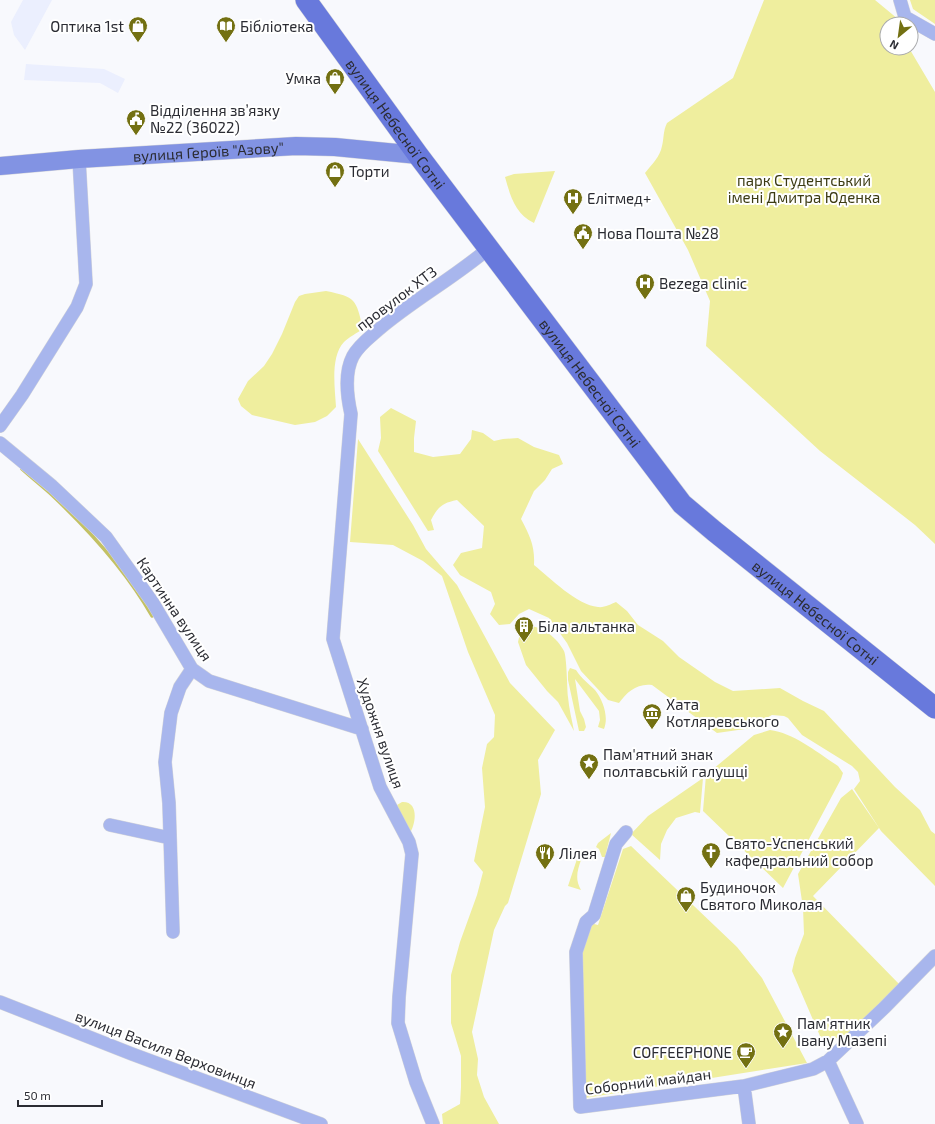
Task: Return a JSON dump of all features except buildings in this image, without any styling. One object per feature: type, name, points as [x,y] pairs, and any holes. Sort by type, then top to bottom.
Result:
[{"type":"main road","name":"вулиця Небесної Сотні","points":[[306,0],[418,154],[682,504],[935,708]]},
{"type":"street","points":[[900,0],[906,17],[935,34]]},
{"type":"street","name":"вулиця Героїв \"Азову\"","points":[[0,166],[79,159],[296,146],[335,147],[418,154]]},
{"type":"street","points":[[0,426],[22,395],[77,307],[86,284],[79,159]]},
{"type":"street","name":"провулок ХТЗ","points":[[351,414],[347,384],[349,366],[352,357],[360,346],[394,316],[473,262],[489,248]]},
{"type":"street","name":"Художня вулиця","points":[[351,414],[333,639],[380,787],[409,842],[412,854],[398,1023],[416,1082],[434,1124]]},
{"type":"street","name":"Картинна вулиця","points":[[0,443],[52,486],[106,537],[153,603],[192,669],[209,681],[362,729]]},
{"type":"street","points":[[173,932],[169,803],[165,762],[171,713],[180,687],[192,669]]},
{"type":"street","points":[[110,825],[170,838]]},
{"type":"street","name":"Соборний майдан","points":[[626,832],[616,844],[594,916],[586,922],[576,952],[580,1106],[744,1086],[813,1069],[828,1061],[884,1008],[935,956]]},
{"type":"street","name":"вулиця Василя Верховинця","points":[[0,1002],[132,1054],[321,1124]]},
{"type":"street","points":[[828,1061],[857,1124]]},
{"type":"street","points":[[744,1086],[749,1124]]},
{"type":"shaded area","points":[[23,0],[52,0],[25,50],[14,35],[11,22]]},
{"type":"shaded area","points":[[26,64],[104,69],[125,79],[118,93],[100,83],[24,80]]},
{"type":"green space","name":"парк Студентський імені Дмитра Юденка","points":[[764,0],[875,0],[894,16],[879,16],[879,56],[914,56],[935,92],[935,544],[915,525],[820,451],[706,346],[710,301],[688,250],[645,173],[659,154],[667,123],[733,78]]},
{"type":"green space","points":[[910,0],[935,0],[935,24],[913,9]]},
{"type":"green space","points":[[555,171],[534,223],[522,215],[514,203],[505,177],[514,174]]},
{"type":"green space","points":[[326,291],[343,295],[353,301],[356,305],[363,329],[344,342],[337,356],[334,373],[336,407],[327,416],[315,422],[295,425],[252,415],[241,406],[238,399],[248,381],[264,366],[272,354],[295,302],[299,296]]},
{"type":"green space","points":[[391,408],[416,421],[414,452],[433,457],[460,454],[471,439],[472,430],[483,433],[494,441],[518,438],[534,447],[559,455],[563,464],[552,469],[545,480],[534,491],[521,519],[531,541],[534,552],[534,565],[564,590],[581,601],[600,607],[616,602],[627,611],[638,625],[663,641],[679,657],[715,682],[733,691],[780,688],[824,711],[895,787],[920,810],[931,831],[935,834],[935,886],[881,831],[854,789],[860,781],[858,772],[852,766],[802,735],[788,718],[784,716],[772,715],[752,728],[717,733],[652,685],[642,685],[633,689],[625,695],[619,703],[608,700],[581,671],[567,643],[549,618],[529,609],[519,614],[510,624],[499,625],[490,614],[495,604],[491,592],[460,575],[453,565],[461,553],[482,548],[484,526],[457,500],[444,504],[438,509],[431,520],[434,530],[428,531],[378,451],[381,438],[380,417]]},
{"type":"green space","points":[[358,439],[413,525],[426,549],[457,585],[510,683],[555,730],[538,760],[541,794],[508,903],[505,906],[494,930],[472,1032],[478,1059],[477,1075],[484,1097],[499,1124],[443,1124],[442,1114],[460,1104],[461,1056],[451,1023],[451,975],[483,872],[474,861],[485,807],[482,768],[487,744],[494,737],[495,715],[468,652],[442,576],[423,561],[393,545],[350,542]]},
{"type":"green space","points":[[528,626],[544,630],[558,642],[564,651],[568,701],[574,731],[558,702],[526,665],[518,642],[521,629]]},
{"type":"green space","points":[[570,668],[576,670],[595,690],[604,709],[606,719],[604,729],[598,727],[600,720],[599,711],[575,679],[580,711],[586,727],[584,731],[579,731],[568,680],[568,672]]},
{"type":"green space","points":[[770,730],[788,735],[806,744],[838,766],[843,773],[783,888],[703,811],[706,775],[754,735]]},
{"type":"green space","points":[[703,778],[700,813],[695,812],[676,818],[667,830],[661,844],[660,860],[631,834],[648,816]]},
{"type":"green space","points":[[852,789],[879,828],[813,896],[900,985],[847,1034],[823,1043],[792,971],[804,934],[803,908],[798,874],[841,798]]},
{"type":"green space","points":[[402,802],[411,805],[414,809],[415,819],[410,833],[397,805]]},
{"type":"green space","points":[[611,833],[605,857],[602,857],[599,849],[596,847],[598,843]]},
{"type":"green space","points":[[631,846],[737,947],[762,978],[807,1063],[585,1098],[579,953],[590,923],[598,925],[623,849]]},
{"type":"green space","points":[[577,859],[581,860],[577,875],[581,890],[568,886]]},
{"type":"waterway","points":[[22,469],[52,495],[93,537],[131,583],[152,616]]},
{"type":"place","name":"Оптика 1st","points":[[138,43]]},
{"type":"place","name":"Бібліотека","points":[[226,43]]},
{"type":"place","name":"Умка","points":[[335,95]]},
{"type":"place","name":"Відділення зв’язку №22 (36022)","points":[[136,136]]},
{"type":"place","name":"Торти","points":[[335,188]]},
{"type":"place","name":"Елітмед+","points":[[573,215]]},
{"type":"place","name":"Нова Пошта №28","points":[[583,250]]},
{"type":"place","name":"Bezega clinic","points":[[645,300]]},
{"type":"place","name":"Біла альтанка","points":[[524,643]]},
{"type":"place","name":"Хата Котляревського","points":[[652,730]]},
{"type":"place","name":"Пам'ятний знак полтавській галушці","points":[[589,780]]},
{"type":"place","name":"Свято-Успенський кафедральний собор","points":[[711,869]]},
{"type":"place","name":"Лілея","points":[[545,870]]},
{"type":"place","name":"Будиночок Святого Миколая","points":[[686,913]]},
{"type":"place","name":"Пам'ятник Івану Мазепі","points":[[783,1049]]},
{"type":"place","name":"COFFEEPHONE","points":[[746,1069]]}]
